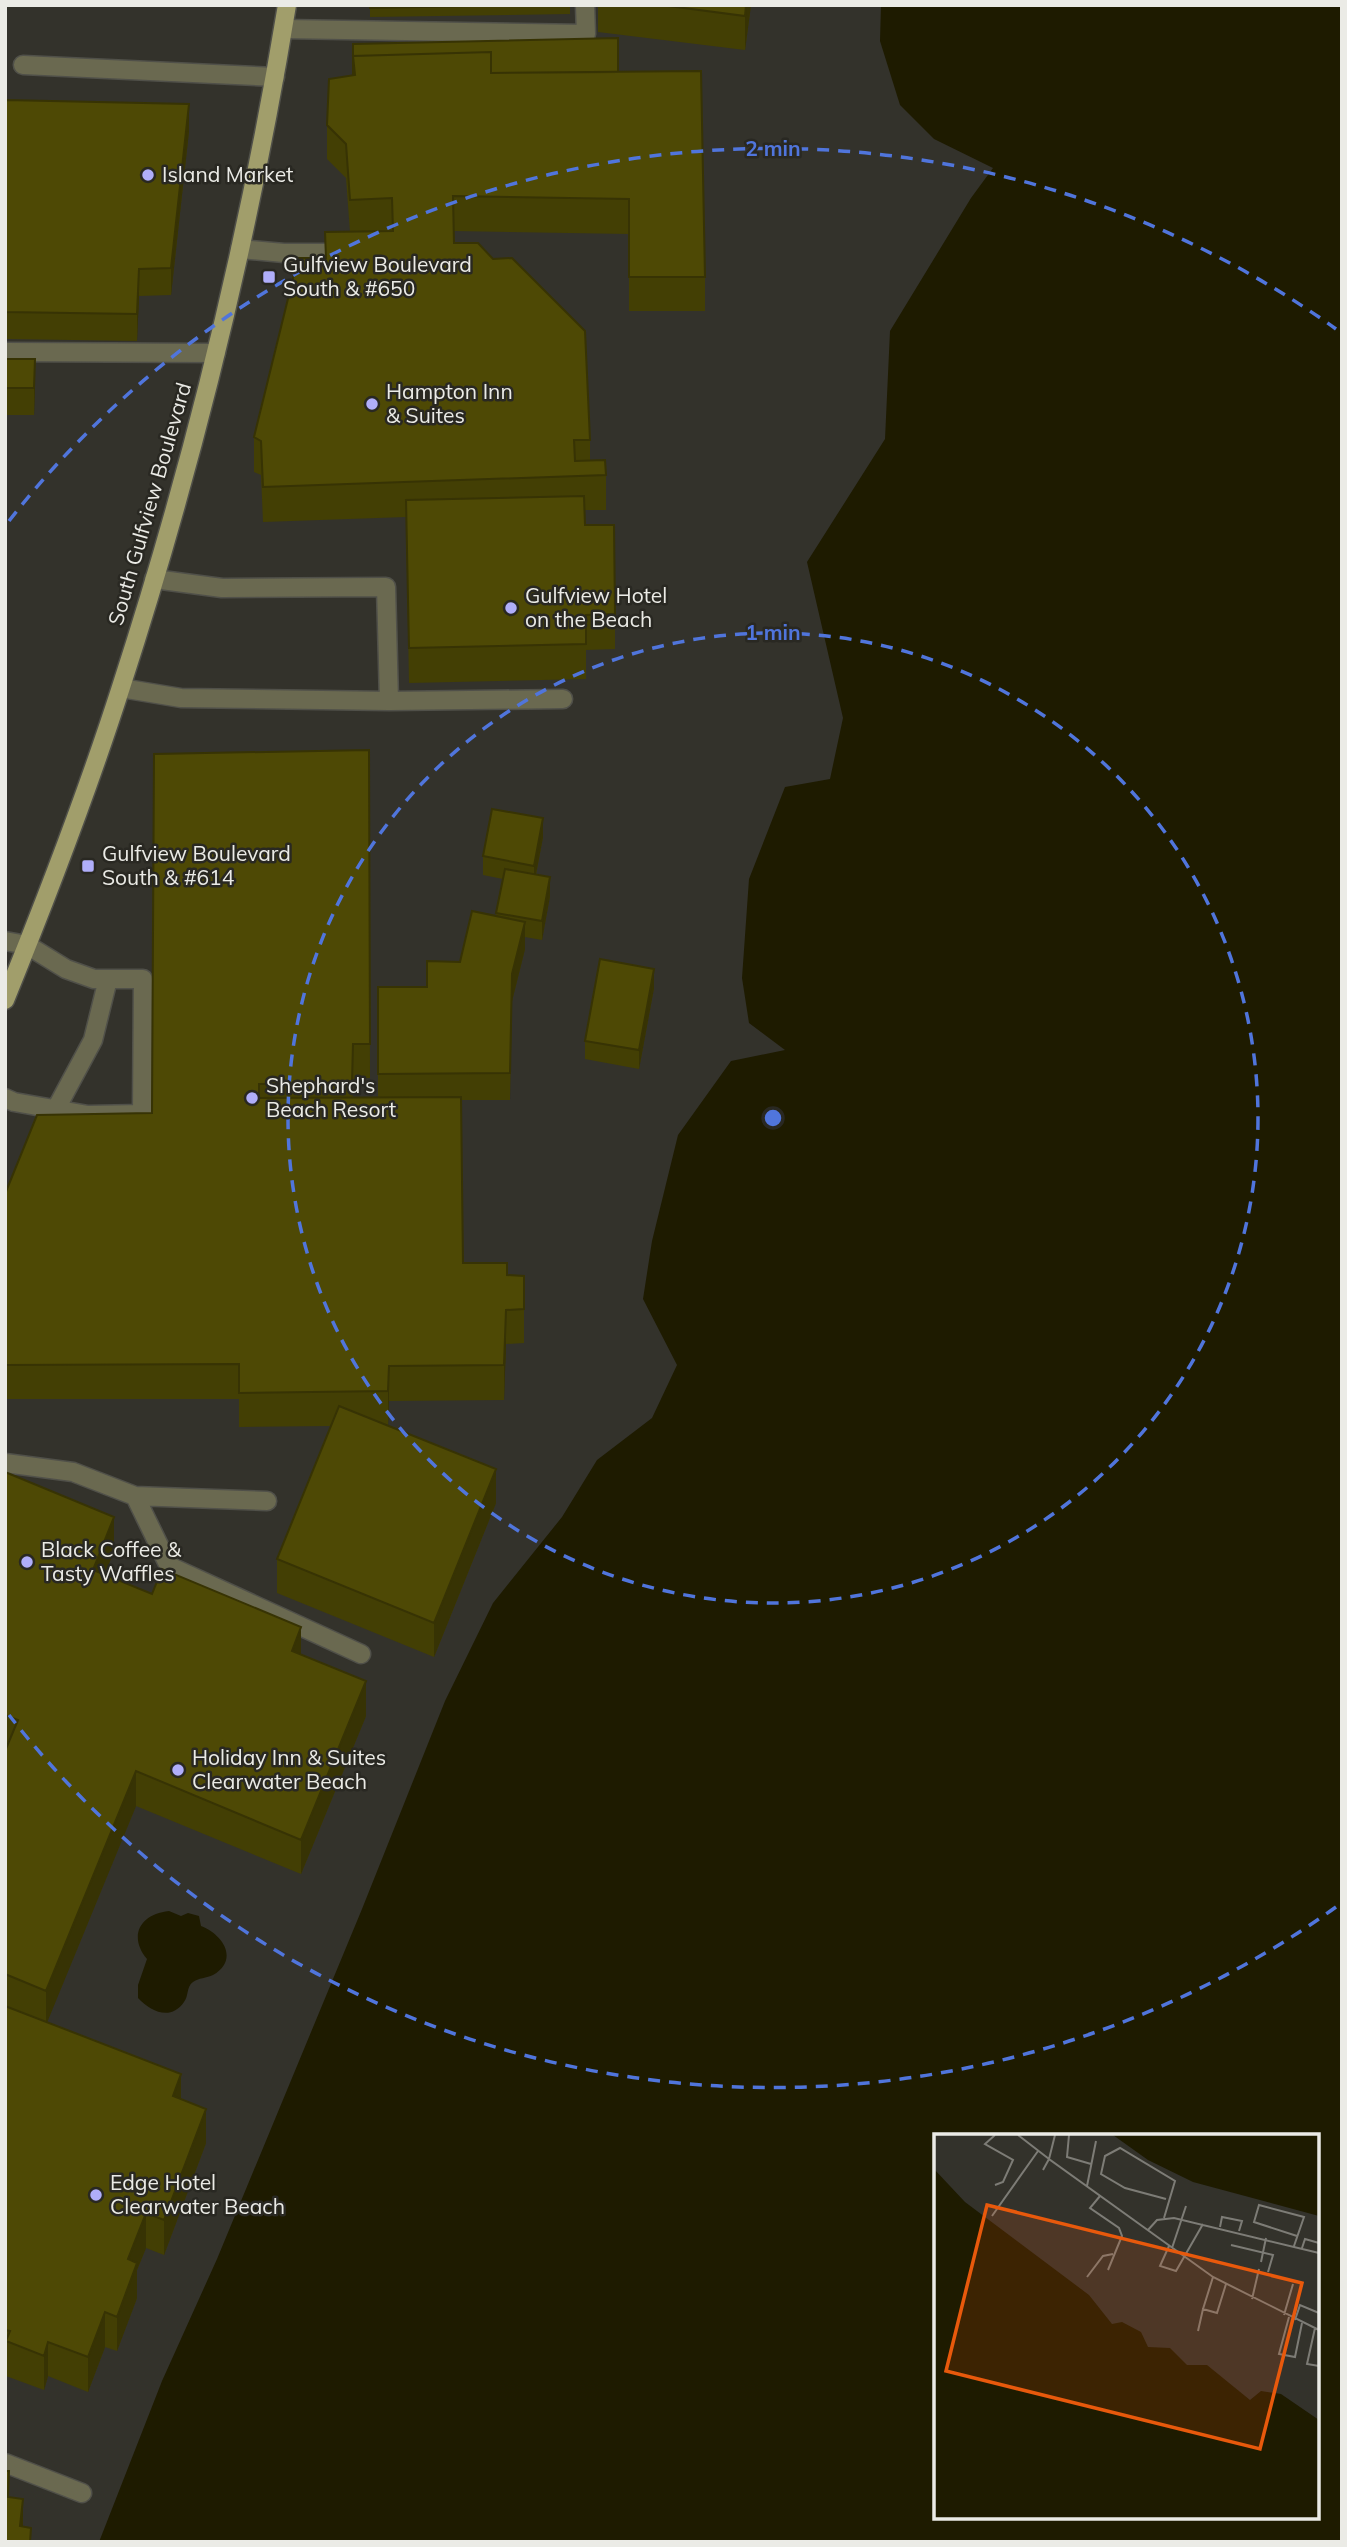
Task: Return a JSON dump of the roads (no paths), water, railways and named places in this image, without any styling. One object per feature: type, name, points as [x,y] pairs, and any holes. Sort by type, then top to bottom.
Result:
[{"type":"main road","name":"South Gulfview Boulevard","points":[[5,1000],[121,688],[154,579],[216,353],[240,249],[287,5]]},
{"type":"lane","points":[[284,29],[586,34],[585,5]]},
{"type":"lane","points":[[23,65],[275,77]]},
{"type":"lane","points":[[240,249],[284,253],[365,252]]},
{"type":"lane","points":[[5,352],[216,353]]},
{"type":"lane","points":[[154,579],[222,588],[386,587],[389,701]]},
{"type":"lane","points":[[121,688],[181,698],[389,701],[563,699]]},
{"type":"lane","points":[[5,941],[27,945],[65,969],[94,979],[143,979],[142,1114],[88,1115],[14,1102],[5,1098]]},
{"type":"lane","points":[[56,1109],[93,1040],[108,979]]},
{"type":"lane","points":[[5,1463],[73,1472],[135,1496],[267,1501]]},
{"type":"lane","points":[[135,1496],[169,1566],[361,1654]]},
{"type":"lane","points":[[5,2463],[82,2493]]},
{"type":"place","name":"Island Market","points":[[148,175]]},
{"type":"place","name":"Gulfview Boulevard South & #650","points":[[269,277]]},
{"type":"place","name":"Hampton Inn & Suites","points":[[372,404]]},
{"type":"place","name":"Gulfview Hotel on the Beach","points":[[511,608]]},
{"type":"place","name":"Gulfview Boulevard South & #614","points":[[88,866]]},
{"type":"place","name":"Shephard's Beach Resort","points":[[252,1098]]},
{"type":"place","name":"Black Coffee & Tasty Waffles","points":[[27,1562]]},
{"type":"place","name":"Holiday Inn & Suites Clearwater Beach","points":[[178,1770]]},
{"type":"place","name":"Edge Hotel Clearwater Beach","points":[[96,2195]]}]
